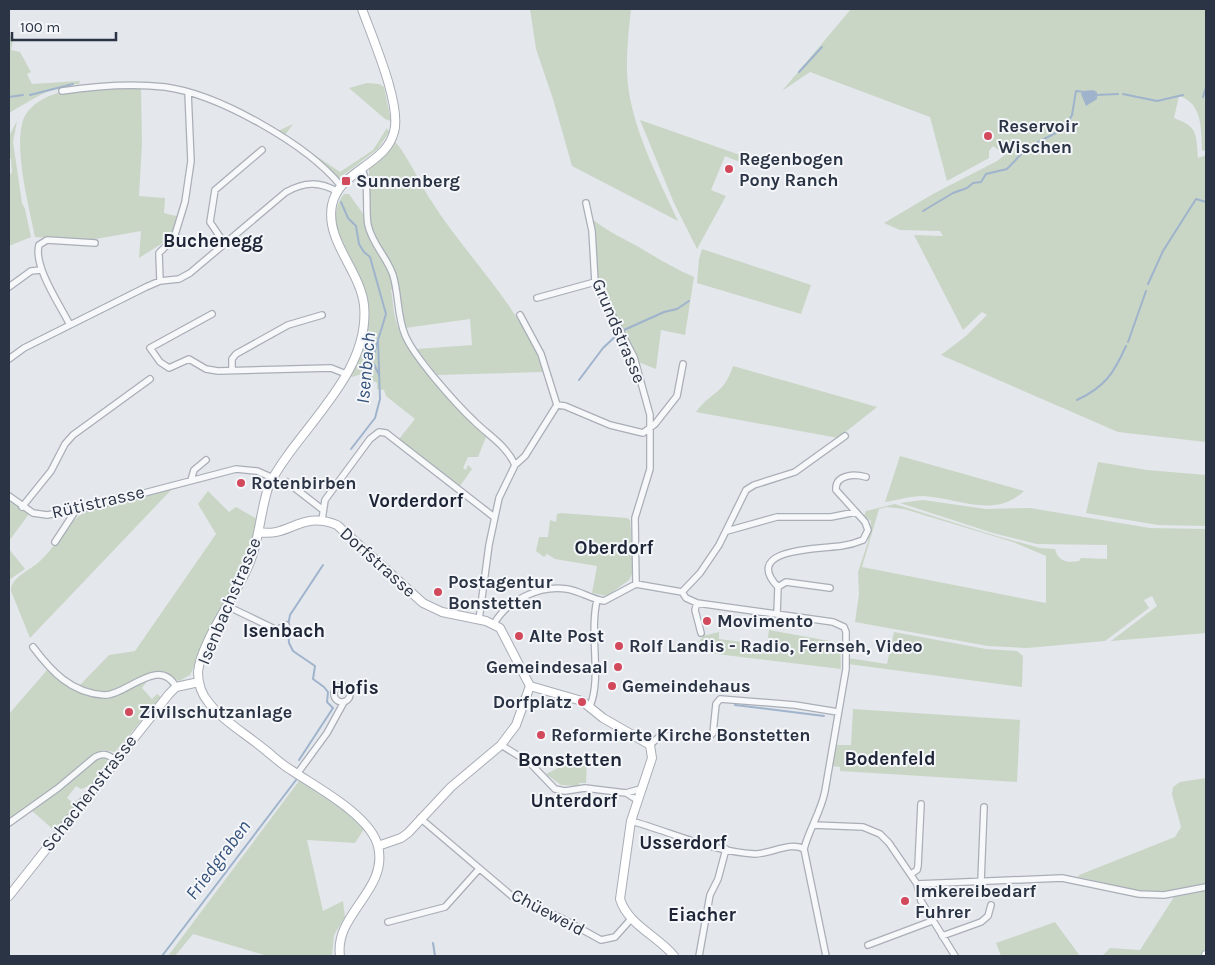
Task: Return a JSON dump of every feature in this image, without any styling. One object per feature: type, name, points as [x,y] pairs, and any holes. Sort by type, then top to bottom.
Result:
[{"type":"street","points":[[340,189],[388,146],[394,132],[396,120],[392,99],[362,9]]},
{"type":"street","points":[[62,91],[85,87],[153,86],[188,92],[273,129],[330,172],[340,189]]},
{"type":"street","points":[[160,281],[159,253],[174,238],[185,202],[190,172],[188,92]]},
{"type":"street","points":[[224,242],[210,222],[213,194],[219,186],[262,150]]},
{"type":"street","points":[[361,169],[365,176],[365,198],[370,234],[393,276],[399,320],[406,337],[455,403],[502,444],[510,453],[515,465]]},
{"type":"street","points":[[9,359],[24,348],[160,281],[179,279],[190,273],[224,242],[286,192],[295,187],[319,183],[340,189]]},
{"type":"street","name":"Isenbachstrasse","points":[[340,189],[332,208],[332,226],[358,282],[364,304],[360,346],[346,374],[273,478],[264,501],[259,532],[249,565],[226,606],[202,658],[199,682],[203,694],[218,713],[297,774],[359,818],[369,828],[378,846]]},
{"type":"street","name":"Grundstrasse","points":[[586,203],[592,232],[595,282],[634,357],[648,402],[649,429],[652,437],[650,470],[634,518],[636,584]]},
{"type":"street","points":[[70,325],[47,277],[41,270],[37,251],[42,242],[47,240],[95,243]]},
{"type":"street","points":[[9,287],[32,271],[41,270]]},
{"type":"street","points":[[537,298],[595,282]]},
{"type":"street","points":[[212,314],[147,349],[169,368],[188,358],[206,369],[331,368],[346,374]]},
{"type":"street","points":[[232,370],[232,359],[236,354],[288,325],[322,315]]},
{"type":"street","points":[[479,620],[481,591],[499,498],[515,465],[525,456],[557,405],[541,354],[520,315]]},
{"type":"street","points":[[557,405],[565,406],[596,420],[643,433],[649,429],[677,396],[683,364]]},
{"type":"street","points":[[22,506],[41,484],[72,435],[150,379]]},
{"type":"street","name":"Dorfstrasse","points":[[322,520],[325,500],[375,433],[382,432],[494,517]]},
{"type":"street","points":[[682,592],[700,572],[727,531],[742,496],[749,488],[795,472],[845,436]]},
{"type":"street","points":[[192,480],[194,470],[206,460]]},
{"type":"street","name":"Rütistrasse","points":[[9,496],[32,513],[47,515],[76,510],[236,469],[257,471],[273,478]]},
{"type":"street","points":[[777,614],[778,587],[768,572],[770,564],[774,558],[804,550],[844,546],[863,540],[867,534],[867,526],[836,490],[836,485],[840,480],[850,475],[866,477]]},
{"type":"street","points":[[287,482],[324,510]]},
{"type":"street","points":[[55,542],[73,518],[76,510]]},
{"type":"street","points":[[727,531],[777,517],[831,517],[856,512]]},
{"type":"street","name":"Dorfstrasse","points":[[259,532],[270,534],[302,521],[322,520],[345,530],[424,603],[442,612],[494,624]]},
{"type":"street","points":[[778,587],[786,582],[830,588]]},
{"type":"street","points":[[340,956],[339,946],[343,930],[375,878],[378,866],[378,846],[402,838],[451,787],[502,745],[516,725],[530,686],[504,634],[494,624],[501,612],[515,600],[557,588],[604,601],[636,584],[682,592],[686,598],[697,603],[833,622],[844,627],[847,636],[846,669],[823,801],[804,849],[826,956]]},
{"type":"street","points":[[590,706],[595,685],[593,618],[598,600]]},
{"type":"street","points":[[697,603],[695,610],[701,633]]},
{"type":"street","points":[[226,606],[277,630],[286,625]]},
{"type":"street","points":[[33,647],[56,676],[74,686],[97,693],[113,694],[140,679],[154,675],[170,679],[176,687],[199,682]]},
{"type":"street","points":[[530,686],[568,696],[590,706],[603,718],[650,745]]},
{"type":"street","name":"Schachenstrasse","points":[[9,896],[115,760],[176,687]]},
{"type":"street","points":[[650,745],[660,736],[710,736],[713,733],[716,704],[720,700],[795,705],[838,712]]},
{"type":"street","points":[[297,774],[327,733],[344,702]]},
{"type":"street","points":[[502,745],[530,764],[555,789],[586,788],[626,793],[640,789]]},
{"type":"street","points":[[650,745],[652,758],[640,789],[631,821],[620,894],[622,906],[631,918],[662,943],[674,956]]},
{"type":"street","points":[[9,823],[58,788],[95,757],[102,754],[115,760]]},
{"type":"street","points":[[626,793],[637,800]]},
{"type":"street","points":[[910,874],[917,870],[918,866],[921,804]]},
{"type":"street","points":[[980,881],[984,807]]},
{"type":"street","name":"Chüeweid","points":[[420,818],[513,897],[563,919],[601,940],[615,937],[631,918]]},
{"type":"street","points":[[631,821],[726,850],[756,854],[776,852],[794,846],[804,849]]},
{"type":"street","points":[[813,825],[854,826],[880,834],[889,843],[917,884],[921,901],[955,956]]},
{"type":"street","points":[[699,956],[710,895],[718,879],[726,850]]},
{"type":"street","points":[[388,922],[445,907],[479,869]]},
{"type":"street","points":[[917,884],[1062,878],[1147,894],[1172,894],[1206,887]]},
{"type":"street","points":[[942,936],[981,922],[988,916],[991,905]]},
{"type":"street","points":[[868,945],[932,921]]},
{"type":"green space","points":[[530,9],[631,9],[627,64],[630,98],[644,145],[678,221],[572,166],[553,99],[536,49]]},
{"type":"green space","points":[[851,9],[1206,9],[1206,150],[1202,151],[1201,126],[1197,111],[1193,105],[1179,96],[1174,118],[1192,128],[1197,142],[1198,158],[1206,155],[1206,442],[1118,432],[941,355],[966,336],[987,315],[982,312],[963,330],[914,235],[943,236],[940,231],[900,230],[884,223],[933,194],[997,161],[1016,146],[1014,143],[1000,151],[993,146],[989,151],[989,158],[947,181],[930,117],[810,72],[782,91]]},
{"type":"green space","points":[[9,33],[13,40],[11,50],[20,52],[31,72],[27,74],[32,84],[80,81],[79,84],[51,90],[9,113]]},
{"type":"green space","points":[[367,83],[379,84],[384,87],[391,121],[385,119],[349,88]]},
{"type":"green space","points":[[84,88],[141,88],[142,143],[139,196],[165,198],[164,213],[180,217],[169,239],[139,258],[141,231],[90,240],[35,237],[25,190],[20,152],[20,135],[23,120],[29,110],[41,100],[61,92]]},
{"type":"green space","points":[[640,120],[743,156],[740,162],[725,156],[711,190],[726,196],[697,249],[674,203]]},
{"type":"green space","points":[[17,121],[13,142],[22,203],[31,237],[9,246],[9,174],[12,173],[11,159],[9,157],[9,136]]},
{"type":"green space","points":[[293,124],[285,135],[340,172],[373,150],[387,128],[389,132],[378,149],[339,178],[278,131]]},
{"type":"green space","points":[[394,141],[403,151],[430,199],[445,221],[522,325],[544,372],[437,375],[417,349],[472,345],[470,319],[405,328],[398,289],[391,290],[396,321],[410,349],[434,382],[486,437],[478,457],[468,457],[463,468],[466,470],[468,465],[472,469],[460,486],[399,439],[415,419],[386,396],[384,390],[377,389],[377,383],[362,374],[348,378],[364,343],[368,316],[364,291],[359,277],[339,235],[336,221],[337,207],[344,194],[349,194],[364,215],[369,214],[369,169]]},
{"type":"green space","points":[[592,219],[610,232],[694,277],[685,335],[661,330],[656,369],[638,362],[601,290],[597,277]]},
{"type":"green space","points":[[702,249],[811,285],[801,314],[697,283],[699,259]]},
{"type":"green space","points":[[733,366],[877,407],[838,438],[696,412],[721,388]]},
{"type":"green space","points":[[900,456],[1024,491],[1013,499],[1001,504],[976,505],[923,496],[885,502]]},
{"type":"green space","points":[[1098,462],[1147,470],[1206,475],[1206,526],[1158,525],[1086,513]]},
{"type":"green space","points":[[174,487],[30,638],[11,591],[17,578],[44,557],[68,526],[85,512]]},
{"type":"green space","points":[[208,491],[229,512],[236,507],[257,519],[248,557],[190,675],[179,681],[164,675],[144,675],[117,691],[96,691],[79,686],[109,655],[135,651],[216,534],[198,504]]},
{"type":"green space","points":[[9,500],[29,514],[9,541]]},
{"type":"green space","points":[[923,500],[986,509],[1030,508],[1150,528],[1206,529],[1206,633],[1111,641],[1157,606],[1152,596],[1144,600],[1149,608],[1105,641],[1027,648],[988,646],[855,622],[859,594],[858,572],[868,542],[871,521],[864,516],[866,511],[895,504],[993,535],[1040,548],[1055,549],[1058,557],[1067,562],[1079,561],[1081,558],[1107,559],[1107,545],[1037,544],[993,533],[900,503]],"holes":[[[887,507],[904,509],[1013,542],[1046,556],[1046,603],[862,567],[879,509]]]},
{"type":"green space","points":[[557,514],[627,518],[630,520],[634,570],[629,580],[607,596],[592,593],[597,566],[555,559],[547,554],[544,557],[536,551],[539,537],[548,537],[550,520],[556,522]]},
{"type":"green space","points":[[9,549],[25,569],[9,580]]},
{"type":"green space","points":[[769,630],[840,643],[841,669],[692,651],[703,636],[719,632],[719,639],[767,645]]},
{"type":"green space","points":[[894,632],[986,649],[1017,651],[1023,656],[1022,687],[848,664],[848,658],[887,664]]},
{"type":"green space","points":[[48,669],[67,685],[107,696],[143,679],[148,680],[142,688],[152,699],[157,694],[161,697],[115,752],[103,750],[94,754],[63,782],[9,820],[9,714]]},
{"type":"green space","points":[[853,709],[1020,720],[1017,782],[840,771],[840,767],[832,766],[835,745],[851,745]]},
{"type":"green space","points":[[570,755],[587,760],[586,783],[579,783],[579,786],[561,785],[546,774],[562,766],[565,756]]},
{"type":"green space","points":[[103,757],[107,760],[106,764],[97,778],[85,788],[81,789],[76,786],[67,798],[73,803],[81,797],[55,831],[31,810],[96,759]]},
{"type":"green space","points":[[1206,778],[1206,885],[1172,892],[1145,892],[1078,877],[1175,837],[1181,827],[1172,794],[1173,787],[1180,782]]},
{"type":"green space","points":[[299,781],[346,812],[364,829],[355,843],[307,840],[323,911],[343,901],[345,917],[334,935],[332,956],[268,956],[193,934],[175,956],[168,956]]},
{"type":"green space","points":[[1206,891],[1206,948],[1200,956],[1102,956],[1110,948],[1140,950],[1174,897]]},
{"type":"green space","points":[[1055,922],[1080,956],[1001,956],[996,943]]},
{"type":"water","points":[[1093,90],[1097,92],[1097,99],[1086,106],[1081,94],[1083,91]]},
{"type":"waterway","points":[[799,72],[822,47]]},
{"type":"waterway","points":[[30,95],[73,84]]},
{"type":"waterway","points":[[1203,97],[1206,87]]},
{"type":"waterway","points":[[923,211],[953,193],[967,188],[973,183],[981,182],[986,174],[1007,169],[1027,148],[1065,128],[1072,115],[1076,91],[1084,92]]},
{"type":"waterway","points":[[1096,95],[1118,94]]},
{"type":"waterway","points":[[1123,94],[1157,101],[1183,95]]},
{"type":"waterway","points":[[9,97],[23,95]]},
{"type":"waterway","points":[[1148,284],[1163,251],[1196,199],[1206,202]]},
{"type":"waterway","name":"Isenbach","points":[[341,202],[348,218],[356,226],[359,244],[370,257],[386,314],[378,340],[380,399],[375,418],[351,449]]},
{"type":"waterway","points":[[1128,342],[1146,291]]},
{"type":"waterway","points":[[624,330],[664,312],[677,309],[689,301]]},
{"type":"waterway","points":[[579,380],[603,348],[619,333]]},
{"type":"waterway","name":"Isenbach","points":[[374,355],[377,342]]},
{"type":"waterway","points":[[1077,400],[1095,390],[1108,378],[1126,346]]},
{"type":"waterway","name":"Isenbach","points":[[374,364],[379,375]]},
{"type":"waterway","name":"Isenbach","points":[[299,760],[333,708],[327,702],[328,692],[313,679],[315,666],[293,651],[289,643],[288,626],[290,615],[323,565]]},
{"type":"waterway","points":[[735,705],[824,716]]},
{"type":"waterway","name":"Friedgraben","points":[[162,956],[296,780]]},
{"type":"waterway","points":[[433,943],[435,956]]},
{"type":"place","name":"Reservoir Wischen","points":[[988,136]]},
{"type":"place","name":"Regenbogen Pony Ranch","points":[[729,169]]},
{"type":"place","name":"Sunnenberg","points":[[346,181]]},
{"type":"place","name":"Rotenbirben","points":[[241,483]]},
{"type":"place","name":"Postagentur Bonstetten","points":[[438,592]]},
{"type":"place","name":"Movimento","points":[[707,621]]},
{"type":"place","name":"Alte Post","points":[[519,636]]},
{"type":"place","name":"Rolf Landis - Radio, Fernseh, Video","points":[[619,646]]},
{"type":"place","name":"Gemeindesaal","points":[[618,667]]},
{"type":"place","name":"Gemeindehaus","points":[[612,686]]},
{"type":"place","name":"Dorfplatz","points":[[582,702]]},
{"type":"place","name":"Zivilschutzanlage","points":[[129,712]]},
{"type":"place","name":"Reformierte Kirche Bonstetten","points":[[541,735]]},
{"type":"place","name":"Imkereibedarf Fuhrer","points":[[905,901]]},
{"type":"district","name":"Buchenegg","points":[[213,241]]},
{"type":"district","name":"Vorderdorf","points":[[416,501]]},
{"type":"district","name":"Oberdorf","points":[[614,548]]},
{"type":"district","name":"Isenbach","points":[[284,631]]},
{"type":"district","name":"Hofis","points":[[355,688]]},
{"type":"district","name":"Bonstetten","points":[[570,759]]},
{"type":"district","name":"Bodenfeld","points":[[890,759]]},
{"type":"district","name":"Unterdorf","points":[[574,801]]},
{"type":"district","name":"Usserdorf","points":[[683,843]]},
{"type":"district","name":"Eiacher","points":[[702,915]]}]
